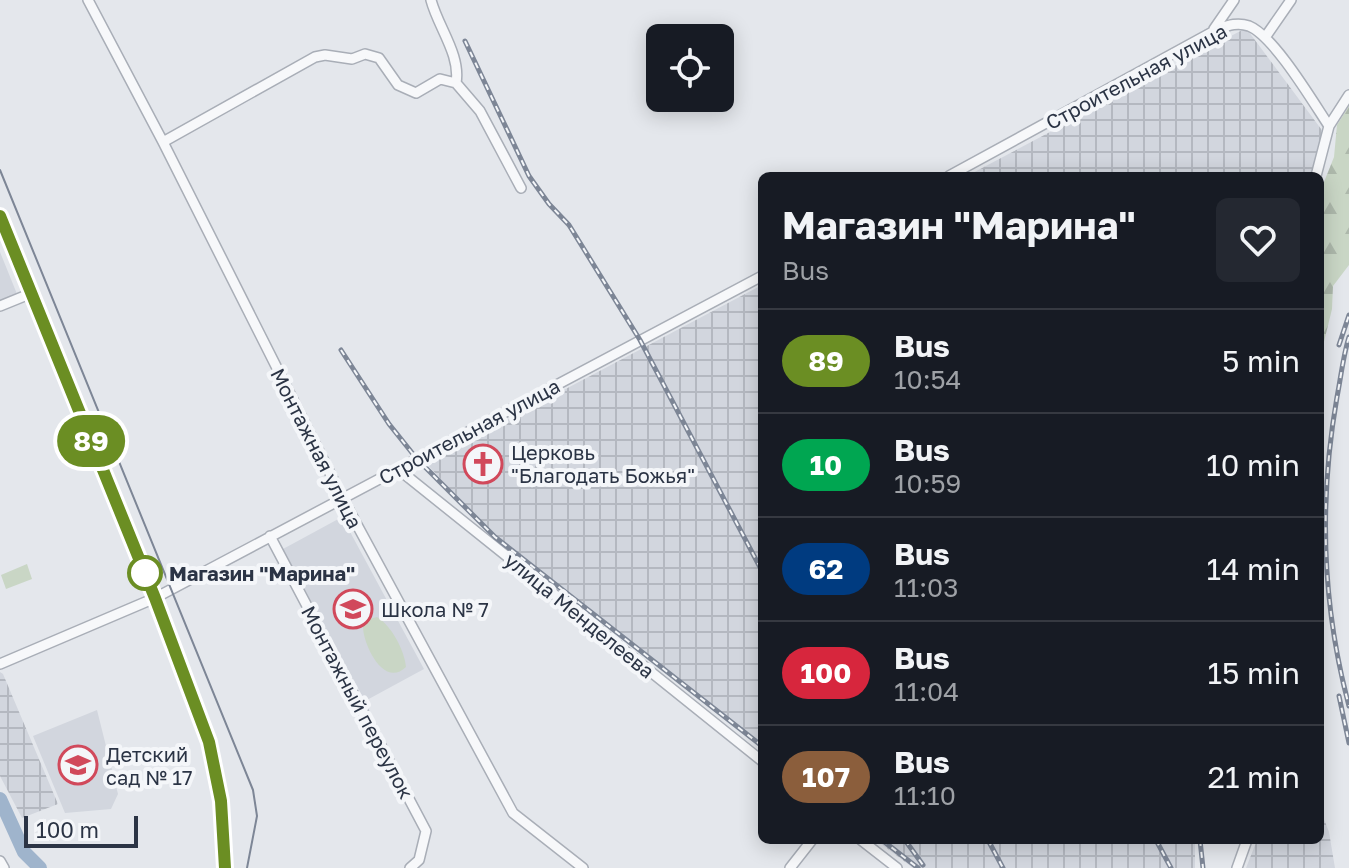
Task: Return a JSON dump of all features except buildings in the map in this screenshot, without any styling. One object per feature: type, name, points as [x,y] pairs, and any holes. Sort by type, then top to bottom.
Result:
[{"type":"main road","points":[[0,215],[155,598],[209,742],[221,801],[225,865]]},
{"type":"street","name":"Монтажная улица","points":[[88,0],[343,499],[513,813],[583,868]]},
{"type":"street","points":[[431,0],[454,57],[456,83]]},
{"type":"street","points":[[1213,32],[1234,0]]},
{"type":"street","points":[[1291,0],[1266,36],[1329,126]]},
{"type":"street","name":"Строительная улица","points":[[956,172],[1213,32],[1237,24],[1247,25],[1266,36]]},
{"type":"street","points":[[163,142],[315,57],[325,55],[352,59],[365,54],[379,58],[398,85],[416,93],[440,79],[456,83],[480,111],[521,188]]},
{"type":"street","points":[[1317,172],[1329,126],[1349,95]]},
{"type":"street","name":"Строительная улица","points":[[0,664],[155,598],[758,278]]},
{"type":"street","points":[[0,306],[32,293]]},
{"type":"street","name":"улица Менделеева","points":[[398,469],[758,758]]},
{"type":"street","name":"Монтажный переулок","points":[[270,536],[426,831],[419,860],[410,868]]},
{"type":"street","points":[[790,868],[809,844]]},
{"type":"street","points":[[866,844],[897,868]]},
{"type":"street","points":[[1237,868],[1246,844]]},
{"type":"street","points":[[0,861],[4,868]]},
{"type":"shaded area","points":[[1246,28],[1327,137],[1315,172],[975,172]]},
{"type":"shaded area","points":[[0,252],[17,294],[0,301]]},
{"type":"shaded area","points":[[758,287],[758,745],[481,523],[426,463]]},
{"type":"shaded area","name":"Школа № 7","points":[[342,517],[424,669],[365,701],[283,549]]},
{"type":"shaded area","points":[[0,672],[58,804],[22,818],[0,776]]},
{"type":"shaded area","name":"Детский сад № 17","points":[[97,710],[118,794],[111,809],[65,813],[33,736]]},
{"type":"shaded area","points":[[1324,819],[1335,868],[1246,868],[1255,844],[1324,844]]},
{"type":"shaded area","points":[[881,844],[1195,844],[1195,868],[913,868]]},
{"type":"green space","points":[[1349,106],[1349,265],[1333,286],[1332,309],[1324,342],[1324,182],[1334,157],[1337,125]]},
{"type":"green space","points":[[27,564],[32,579],[6,589],[1,575]]},
{"type":"green space","points":[[377,617],[392,632],[403,654],[406,667],[398,672],[382,668],[366,642],[363,625]]},
{"type":"waterway","points":[[0,799],[24,852],[40,868]]},
{"type":"tram line","points":[[0,170],[253,790],[257,816],[247,868]]},
{"type":"railway","points":[[465,41],[529,176],[569,225],[640,340],[758,563]]},
{"type":"railway","points":[[1339,345],[1349,315]]},
{"type":"railway","points":[[1349,337],[1331,436],[1326,513],[1333,630],[1349,706]]},
{"type":"railway","points":[[341,350],[389,424],[417,459],[495,537],[758,743]]},
{"type":"railway","points":[[1339,696],[1349,743]]},
{"type":"railway","points":[[887,844],[918,868]]},
{"type":"railway","points":[[908,844],[923,865]]},
{"type":"railway","points":[[990,844],[1003,868]]},
{"type":"railway","points":[[1158,844],[1171,868]]},
{"type":"railway","points":[[1200,844],[1203,868]]},
{"type":"bus line","name":"89","points":[[0,216],[155,598],[209,742],[221,801],[225,868]]},
{"type":"place","name":"Церковь \"Благодать Божья\"","points":[[483,464]]},
{"type":"place","name":"Магазин \"Марина\"","points":[[145,573]]},
{"type":"place","name":"Школа № 7","points":[[353,609]]},
{"type":"place","name":"Детский сад № 17","points":[[78,765]]}]
